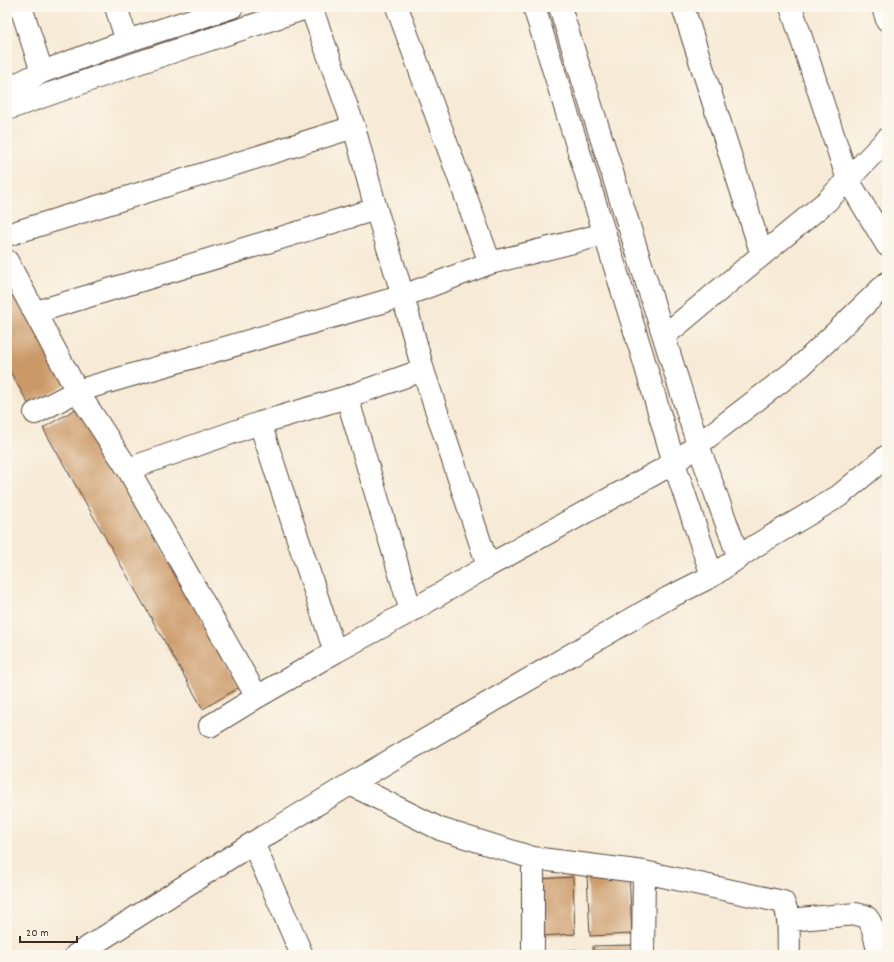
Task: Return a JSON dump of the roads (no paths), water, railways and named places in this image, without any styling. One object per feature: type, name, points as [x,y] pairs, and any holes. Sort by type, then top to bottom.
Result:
[{"type":"street","points":[[21,7],[42,72]]},
{"type":"street","points":[[116,7],[127,41]]},
{"type":"street","points":[[7,89],[42,72],[127,41],[232,7]]},
{"type":"street","points":[[397,7],[490,263]]},
{"type":"street","points":[[534,7],[642,354],[674,463],[712,576]]},
{"type":"street","points":[[560,7],[698,445],[739,558]]},
{"type":"street","points":[[683,7],[762,255]]},
{"type":"street","points":[[791,7],[848,180],[887,245]]},
{"type":"street","points":[[883,7],[887,20]]},
{"type":"street","points":[[7,109],[135,64],[304,8],[354,127],[376,209],[403,296],[423,370],[488,566]]},
{"type":"street","points":[[7,235],[354,127]]},
{"type":"street","points":[[664,336],[827,200],[887,140]]},
{"type":"street","points":[[36,312],[376,209]]},
{"type":"street","points":[[35,413],[78,392],[403,296],[490,263],[605,234]]},
{"type":"street","points":[[7,261],[78,392],[128,469],[257,697]]},
{"type":"street","points":[[210,726],[335,652],[674,463],[801,366],[887,283]]},
{"type":"street","points":[[128,469],[260,423],[348,397],[423,370]]},
{"type":"street","points":[[348,397],[411,611]]},
{"type":"street","points":[[260,423],[335,652]]},
{"type":"street","points":[[76,955],[253,843],[350,784],[668,598],[712,576],[755,546],[839,496],[887,456]]},
{"type":"street","points":[[350,784],[440,829],[533,858],[644,872],[779,900],[783,902],[785,906],[788,920],[789,955]]},
{"type":"street","points":[[253,843],[302,955]]},
{"type":"street","points":[[533,858],[533,955]]},
{"type":"street","points":[[643,955],[644,872]]},
{"type":"street","points":[[788,920],[856,914],[864,916],[869,921],[872,928],[879,955]]}]
